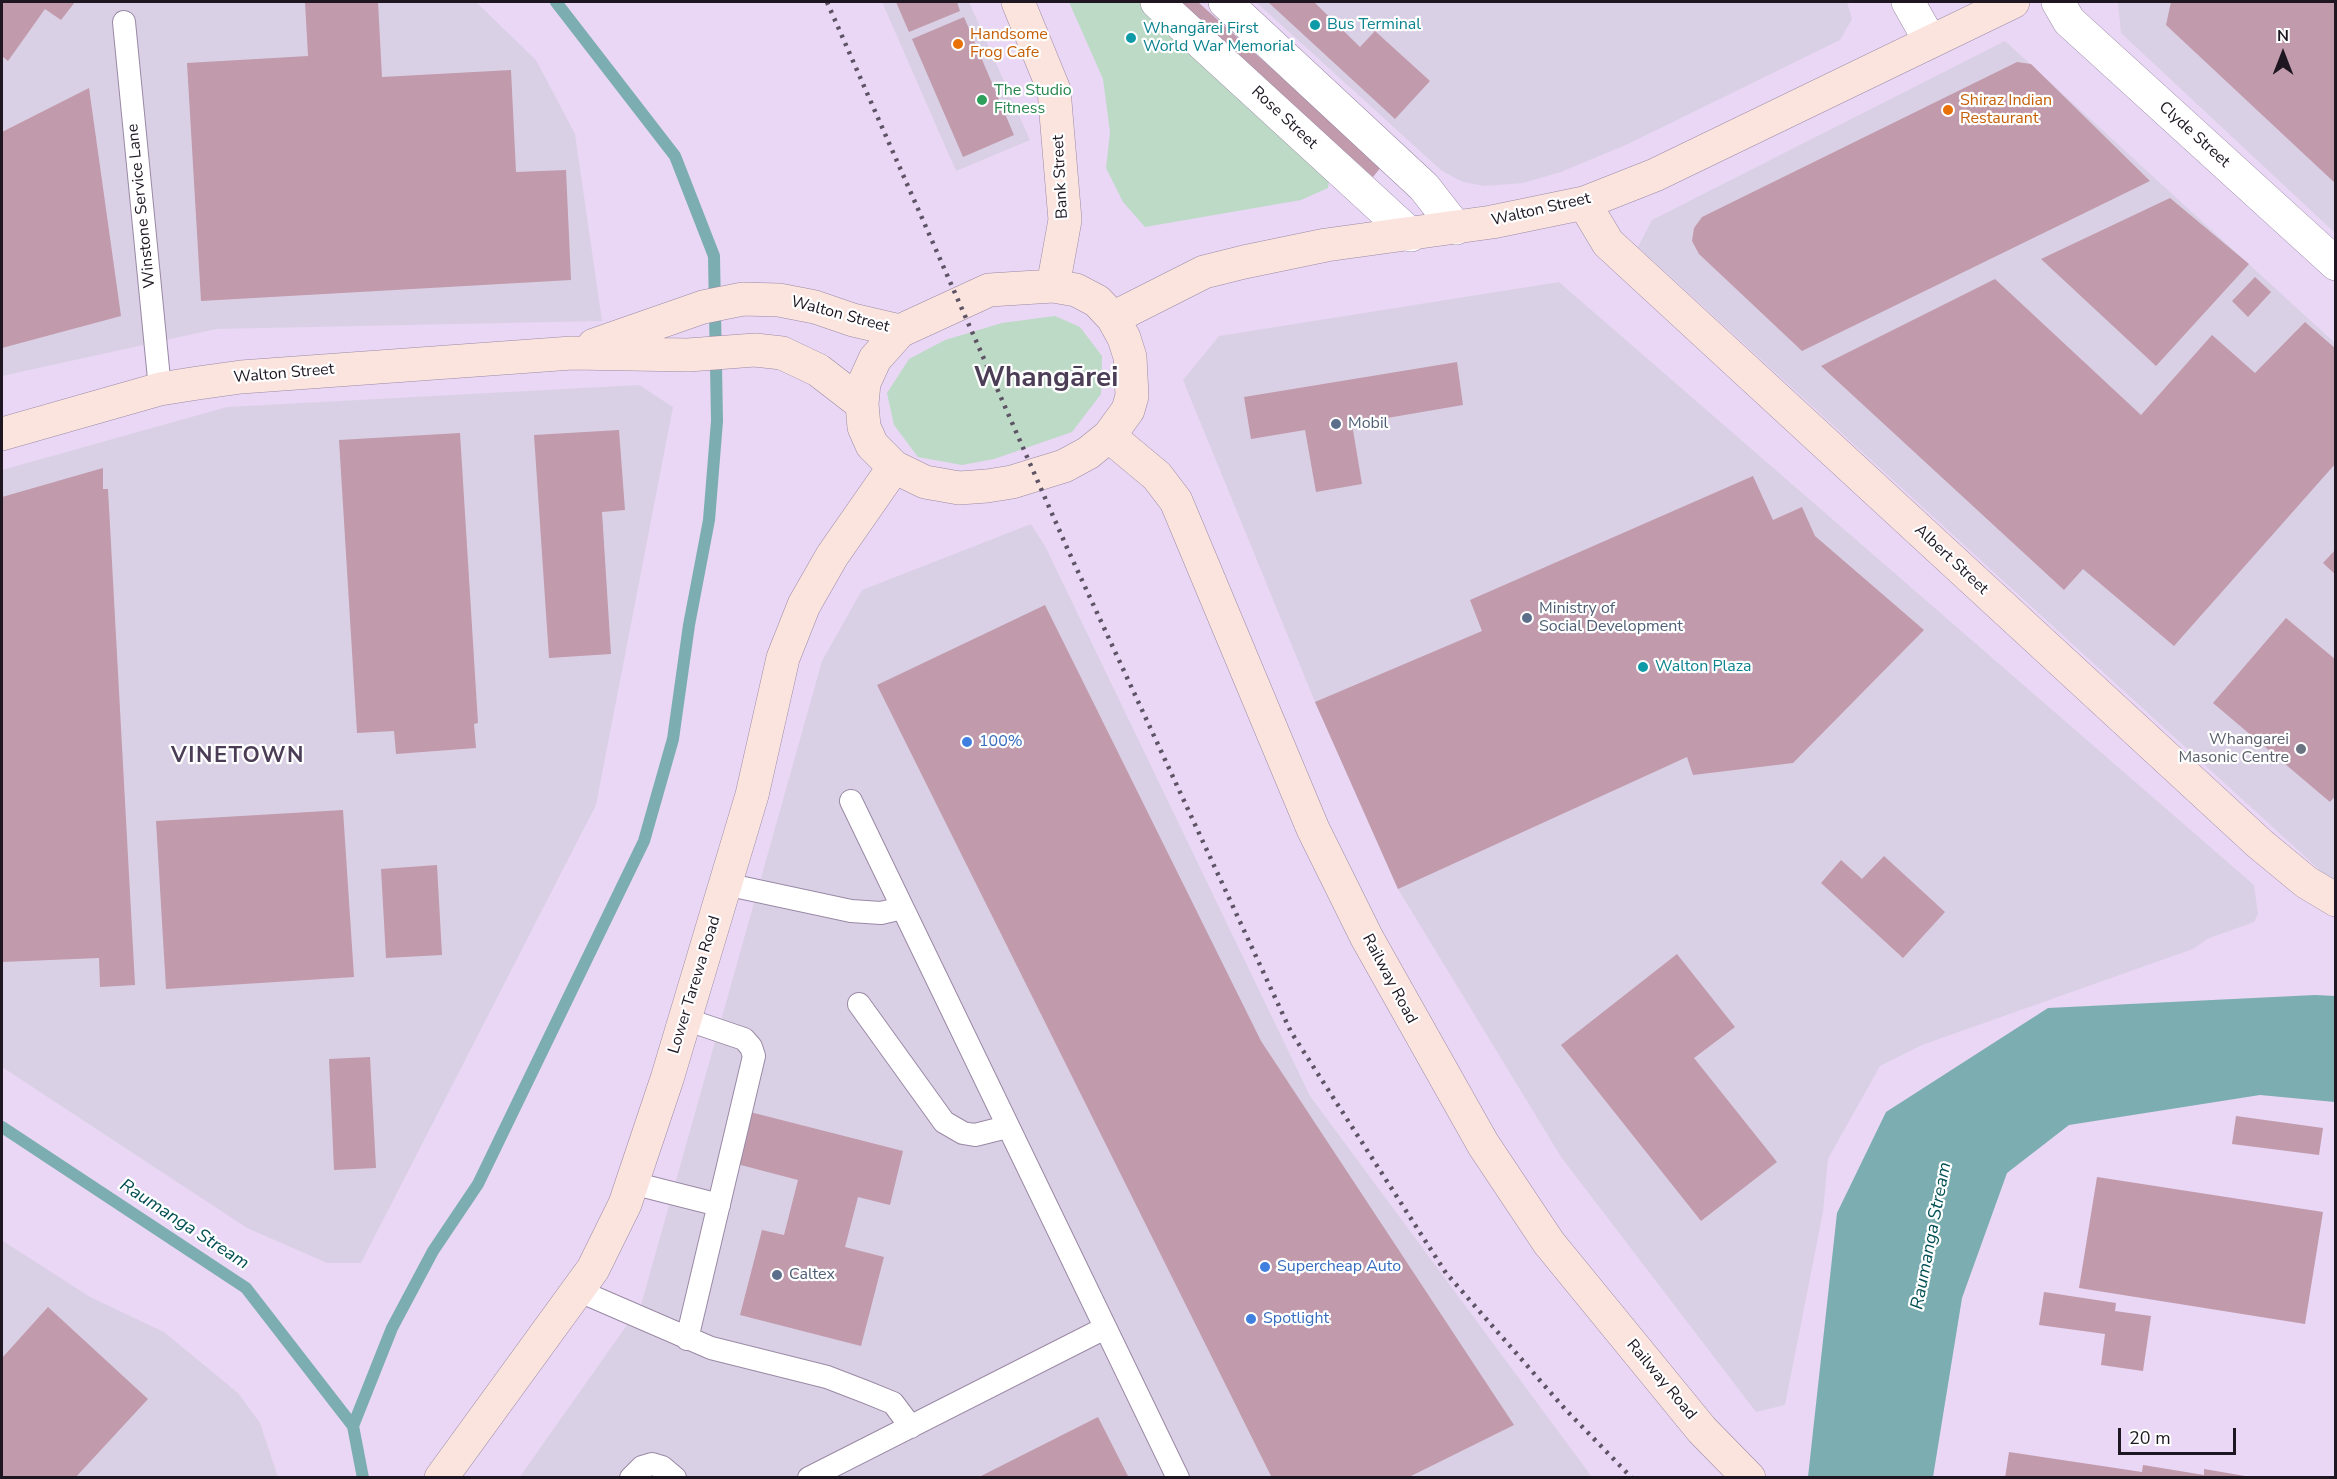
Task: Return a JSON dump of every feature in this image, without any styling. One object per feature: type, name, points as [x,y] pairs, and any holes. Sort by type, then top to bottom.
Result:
[{"type":"main road","name":"Bank Street","points":[[1018,2],[1054,90],[1065,219],[1053,286]]},
{"type":"main road","name":"Walton Street","points":[[1113,318],[1204,272],[1326,245],[1456,228],[1584,203],[1655,175],[2013,2]]},
{"type":"main road","name":"Albert Street","points":[[1584,203],[1593,222],[1617,251],[2260,844],[2306,882],[2336,900]]},
{"type":"main road","points":[[1053,286],[1076,290],[1097,301],[1113,318],[1124,338],[1132,380],[1128,410],[1109,436],[1064,466],[1012,482],[987,486],[959,488],[926,482],[894,467],[872,445],[864,427],[862,404],[864,384],[875,359],[900,331],[989,290],[1053,286]]},
{"type":"main road","name":"Walton Street","points":[[2,434],[160,389],[242,377],[572,352],[637,342],[703,307],[743,299],[779,300],[900,331]]},
{"type":"main road","name":"Walton Street","points":[[637,342],[688,354],[755,350],[782,352],[818,370],[862,404]]},
{"type":"main road","name":"Railway Road","points":[[1109,436],[1157,476],[1176,501],[1313,829],[1367,938],[1483,1144],[1549,1244],[1702,1430],[1749,1478]]},
{"type":"main road","name":"Lower Tarewa Road","points":[[441,1478],[593,1269],[625,1204],[685,1019],[752,795],[783,658],[804,605],[832,556],[894,467]]},
{"type":"street","name":"Rose Street","points":[[1157,2],[1411,235]]},
{"type":"street","points":[[1225,2],[1424,187],[1456,228]]},
{"type":"street","points":[[1908,2],[1930,41]]},
{"type":"street","name":"Clyde Street","points":[[2058,2],[2069,21],[2336,264]]},
{"type":"lane","name":"Winstone Service Lane","points":[[124,22],[160,389]]},
{"type":"lane","points":[[851,801],[1006,1127],[1178,1478]]},
{"type":"lane","points":[[725,884],[851,911],[881,913],[902,908]]},
{"type":"lane","points":[[859,1004],[944,1122],[963,1133],[975,1136],[1006,1127]]},
{"type":"lane","points":[[685,1019],[744,1039],[751,1047],[754,1056],[687,1339]]},
{"type":"lane","points":[[632,1183],[719,1205]]},
{"type":"lane","points":[[577,1290],[711,1348],[827,1377],[866,1392],[893,1403],[911,1426]]},
{"type":"lane","points":[[809,1478],[1105,1328]]},
{"type":"lane","points":[[631,1478],[642,1467],[652,1464],[662,1467],[675,1478]]},
{"type":"shaded area","points":[[2,2],[476,2],[536,60],[575,134],[602,321],[216,329],[2,376]]},
{"type":"shaded area","points":[[882,2],[969,2],[1030,140],[956,171]]},
{"type":"shaded area","points":[[1069,2],[1143,2],[1330,173],[1328,188],[1301,200],[1145,227],[1123,202],[1106,168],[1110,132],[1103,79]]},
{"type":"shaded area","points":[[1256,2],[1847,2],[1852,19],[1840,40],[1628,144],[1561,172],[1523,183],[1484,186],[1463,182],[1442,171]]},
{"type":"shaded area","points":[[2118,2],[2335,2],[2335,233],[2121,33]]},
{"type":"shaded area","points":[[2005,41],[2335,343],[2335,884],[1638,247],[1652,220]]},
{"type":"shaded area","points":[[1559,282],[2254,885],[2258,914],[2254,922],[2207,939],[2193,949],[1922,1045],[1880,1066],[1828,1159],[1823,1212],[1785,1405],[1756,1412],[1561,1157],[1398,889],[1315,702],[1183,380],[1219,336]]},
{"type":"shaded area","points":[[1055,316],[1080,327],[1102,356],[1101,394],[1072,432],[994,459],[962,465],[918,457],[894,425],[887,393],[909,359],[945,340],[1002,323]]},
{"type":"shaded area","points":[[639,385],[673,407],[596,805],[361,1263],[327,1263],[247,1228],[2,1067],[2,470],[227,407]]},
{"type":"shaded area","points":[[1031,524],[1046,548],[1310,1096],[1592,1477],[519,1478],[641,1305],[822,661],[862,590]]},
{"type":"shaded area","points":[[3,1241],[90,1297],[164,1332],[238,1393],[260,1423],[278,1477],[2,1477]]},
{"type":"water","points":[[2315,995],[2335,996],[2335,1102],[2260,1095],[2069,1125],[2007,1173],[1962,1298],[1933,1477],[1808,1477],[1837,1213],[1886,1112],[2048,1008]]},
{"type":"building","points":[[2,2],[75,2],[61,20],[45,9],[8,61],[2,56]]},
{"type":"building","points":[[305,2],[378,2],[382,77],[511,70],[516,172],[566,170],[571,280],[201,301],[187,63],[308,56]]},
{"type":"building","points":[[896,2],[957,2],[960,11],[909,32]]},
{"type":"building","points":[[1179,2],[1198,2],[1381,167],[1373,177]]},
{"type":"building","points":[[1268,2],[1314,2],[1360,47],[1375,31],[1430,81],[1395,119]]},
{"type":"building","points":[[2171,2],[2336,2],[2336,184],[2166,25]]},
{"type":"building","points":[[964,17],[1014,135],[963,157],[912,39]]},
{"type":"building","points":[[2017,62],[2031,64],[2150,181],[1802,351],[1699,254],[1692,241],[1694,228],[1702,217]]},
{"type":"building","points":[[89,88],[121,316],[2,348],[2,132]]},
{"type":"building","points":[[2170,198],[2249,264],[2156,366],[2041,259]]},
{"type":"building","points":[[2255,277],[2271,292],[2248,317],[2232,301]]},
{"type":"building","points":[[1995,279],[2141,415],[2212,335],[2255,373],[2305,322],[2336,349],[2336,463],[2174,646],[2083,569],[2064,590],[1821,366]]},
{"type":"building","points":[[1457,362],[1463,405],[1352,424],[1362,484],[1316,492],[1305,430],[1251,439],[1244,397]]},
{"type":"building","points":[[619,430],[625,510],[602,512],[611,654],[549,658],[534,435]]},
{"type":"building","points":[[460,433],[478,723],[474,724],[476,748],[396,754],[394,731],[357,733],[339,440]]},
{"type":"building","points":[[103,468],[103,489],[108,489],[135,985],[100,987],[99,958],[2,962],[2,497]]},
{"type":"building","name":"Walton Plaza","points":[[1753,476],[1773,520],[1802,507],[1815,536],[1924,630],[1793,763],[1693,775],[1687,757],[1398,889],[1315,702],[1482,631],[1470,600]]},
{"type":"building","points":[[2336,549],[2336,575],[2323,563]]},
{"type":"building","points":[[1045,605],[1261,1041],[1514,1425],[1407,1478],[1272,1478],[877,685]]},
{"type":"building","name":"Whangarei Masonic Centre","points":[[2286,618],[2336,660],[2336,795],[2330,802],[2213,703]]},
{"type":"building","points":[[343,810],[354,977],[166,989],[156,821]]},
{"type":"building","points":[[1884,856],[1945,912],[1903,958],[1821,883],[1841,860],[1862,879]]},
{"type":"building","points":[[437,865],[442,955],[386,958],[381,869]]},
{"type":"building","points":[[1677,954],[1735,1027],[1694,1058],[1777,1162],[1701,1221],[1561,1045]]},
{"type":"building","points":[[370,1057],[376,1168],[334,1170],[329,1059]]},
{"type":"building","points":[[750,1112],[903,1151],[890,1205],[858,1197],[845,1247],[884,1257],[861,1346],[740,1315],[762,1230],[784,1235],[798,1180],[737,1164]]},
{"type":"building","points":[[2236,1116],[2323,1128],[2319,1155],[2232,1144]]},
{"type":"building","points":[[2097,1177],[2323,1212],[2305,1324],[2079,1288]]},
{"type":"building","points":[[2044,1292],[2116,1303],[2115,1311],[2151,1316],[2143,1371],[2101,1365],[2105,1334],[2039,1325]]},
{"type":"building","points":[[48,1307],[148,1399],[75,1478],[2,1478],[2,1358]]},
{"type":"building","points":[[1098,1417],[1129,1478],[977,1478]]},
{"type":"building","points":[[2009,1452],[2142,1472],[2143,1465],[2204,1475],[2204,1469],[2257,1478],[2005,1478]]},
{"type":"waterway","points":[[353,1426],[392,1328],[433,1251],[478,1184],[644,841],[673,739],[689,625],[709,520],[717,421],[714,256],[675,156],[556,2]]},
{"type":"waterway","name":"Raumanga Stream","points":[[2,1127],[246,1288],[353,1426],[363,1478]]},
{"type":"railway","points":[[827,2],[1068,550],[1291,1032],[1446,1273],[1565,1409],[1632,1478]]},
{"type":"place","name":"Bus Terminal","points":[[1315,25]]},
{"type":"place","name":"Whangārei First World War Memorial","points":[[1131,38]]},
{"type":"place","name":"Handsome Frog Cafe","points":[[958,44]]},
{"type":"place","name":"The Studio Fitness","points":[[982,100]]},
{"type":"place","name":"Shiraz Indian Restaurant","points":[[1948,110]]},
{"type":"place","name":"Mobil","points":[[1336,424]]},
{"type":"place","name":"Ministry of Social Development","points":[[1527,618]]},
{"type":"place","name":"Walton Plaza","points":[[1643,667]]},
{"type":"place","name":"100%","points":[[967,742]]},
{"type":"place","name":"Whangarei Masonic Centre","points":[[2301,749]]},
{"type":"place","name":"Supercheap Auto","points":[[1265,1267]]},
{"type":"place","name":"Caltex","points":[[777,1275]]},
{"type":"place","name":"Spotlight","points":[[1251,1319]]},
{"type":"district","name":"Whangārei","points":[[1046,379]]},
{"type":"district","name":"VINETOWN","points":[[238,757]]}]
